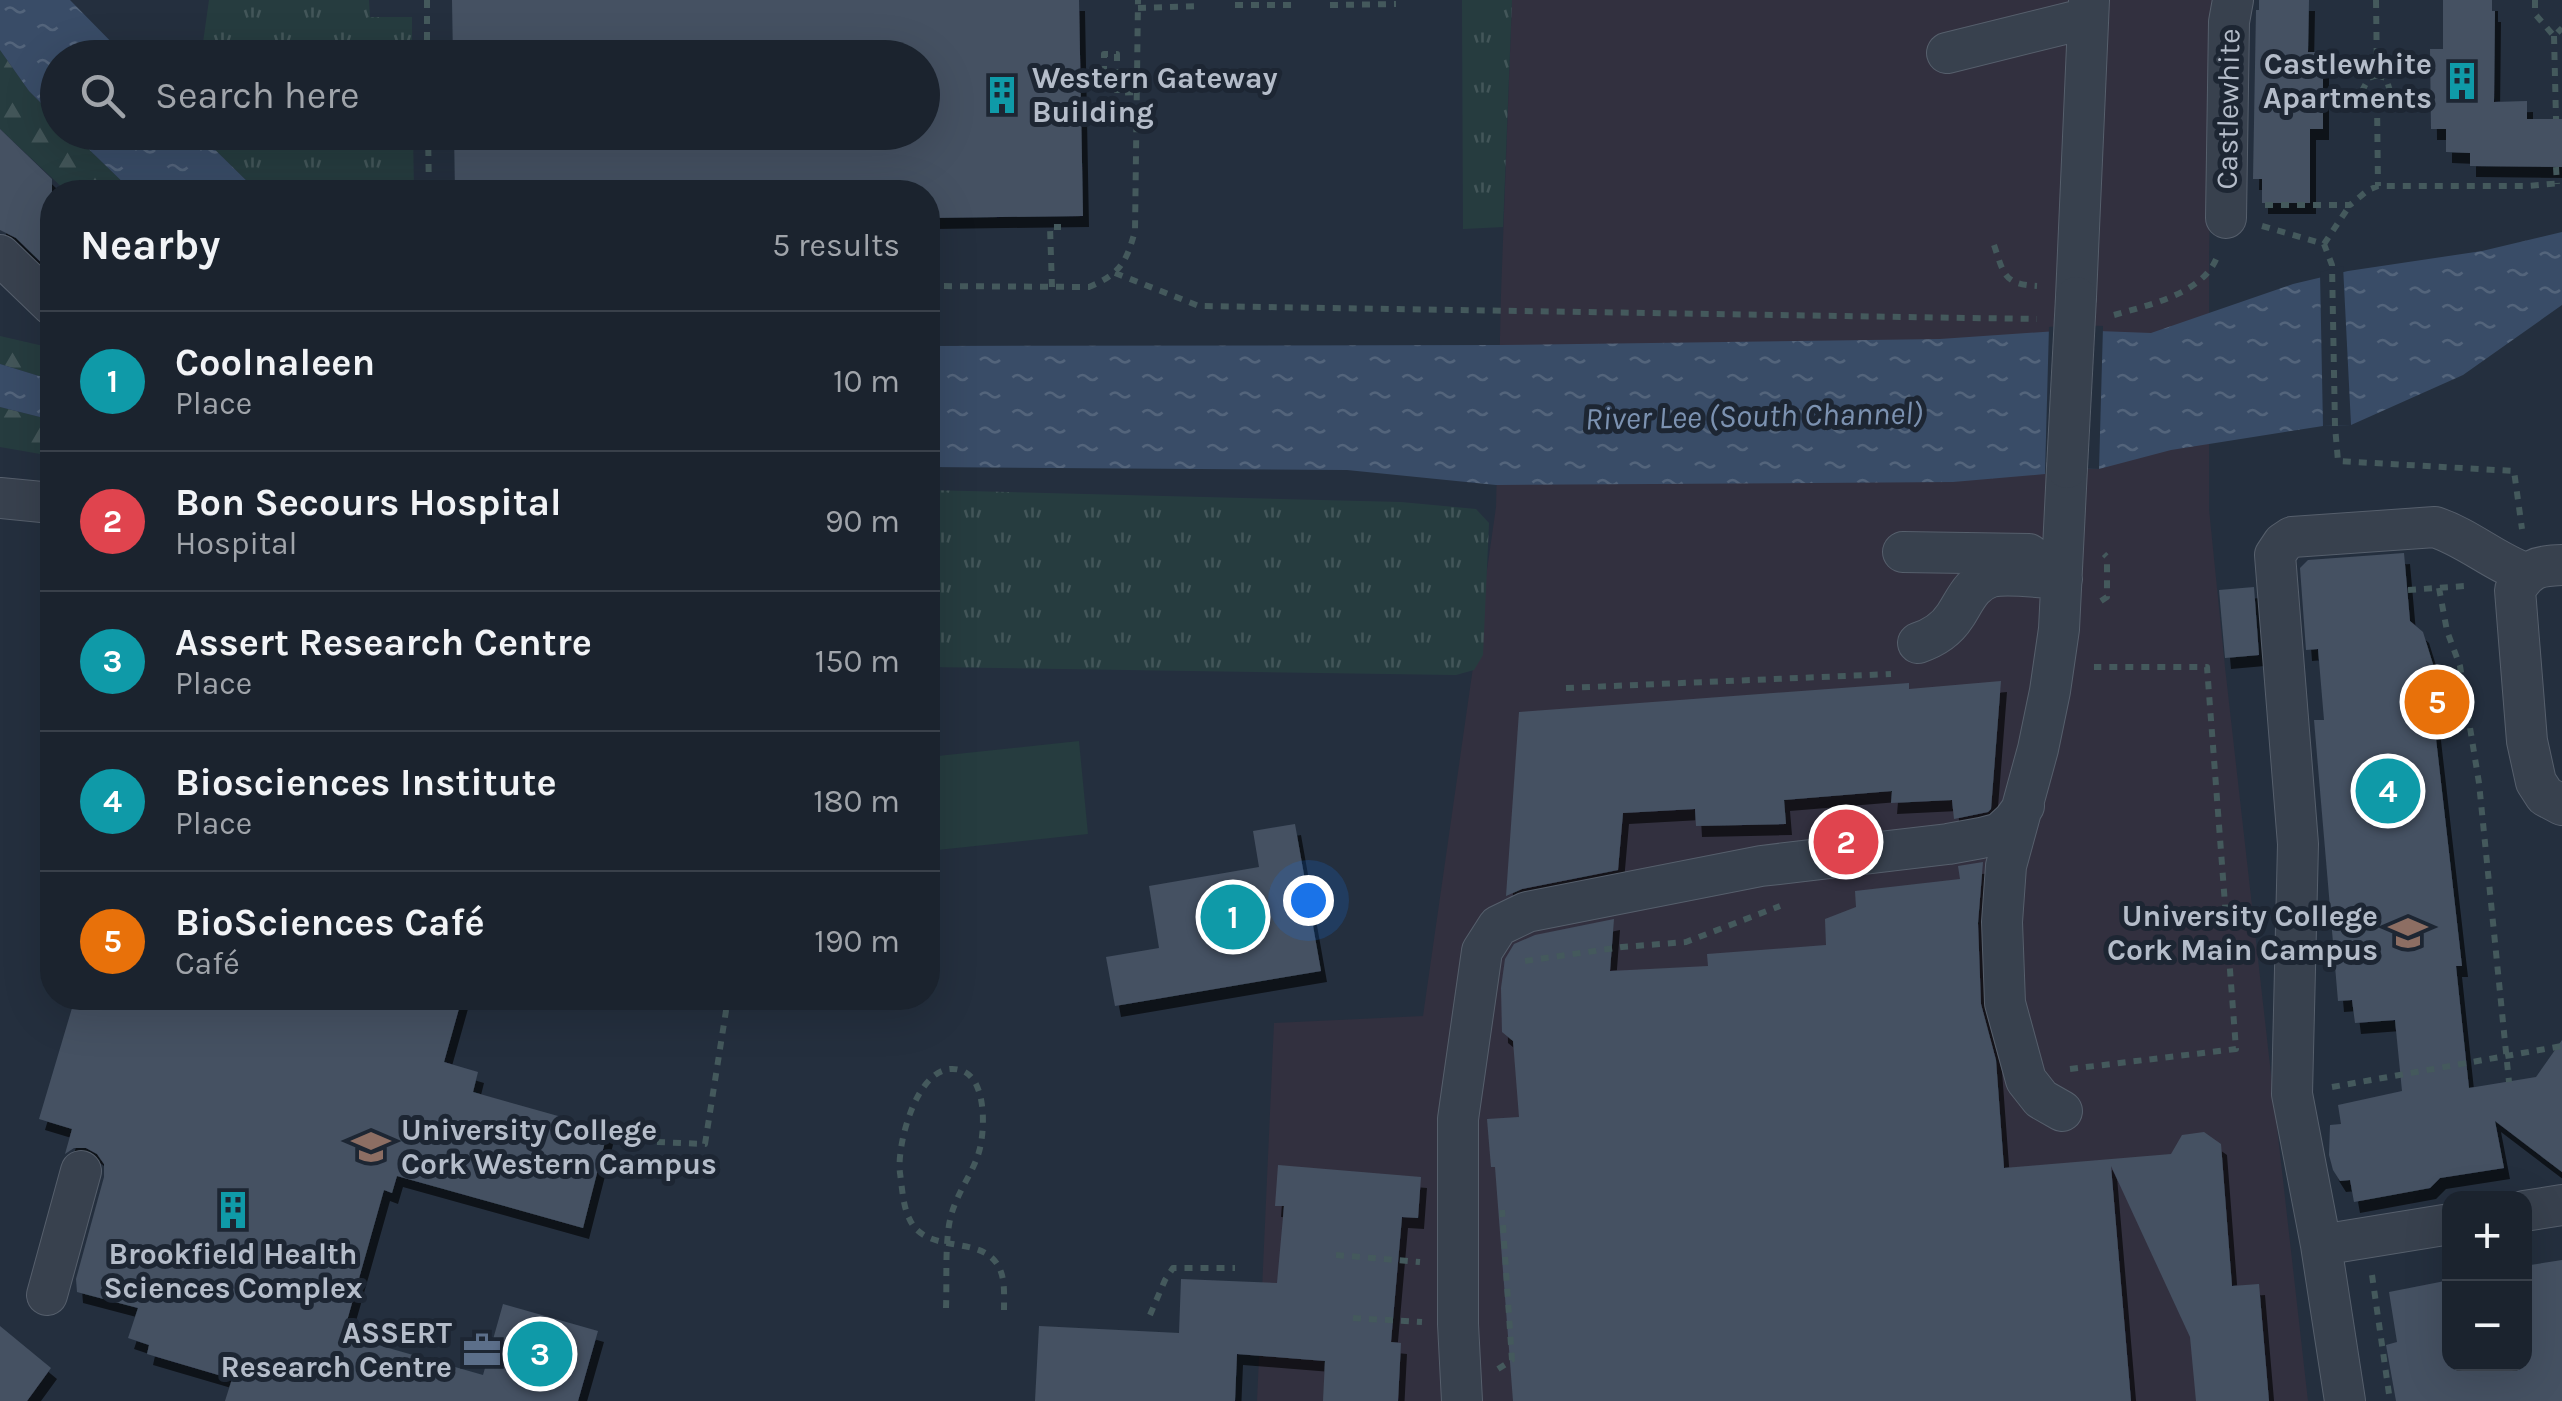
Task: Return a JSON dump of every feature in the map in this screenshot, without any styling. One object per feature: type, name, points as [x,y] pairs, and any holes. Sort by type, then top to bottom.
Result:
[{"type":"street","name":"Castlewhite","points":[[2233,0],[2229,22],[2243,212]]},
{"type":"street","points":[[1947,52],[2089,9],[2058,630],[2050,691],[2006,866],[2002,922],[2006,1003],[2026,1080],[2041,1099],[2062,1112]]},
{"type":"street","points":[[0,255],[40,293]]},
{"type":"street","points":[[0,498],[40,502]]},
{"type":"street","points":[[2345,1401],[2292,1094],[2298,844],[2275,555],[2292,537],[2435,527],[2507,567],[2537,559]]},
{"type":"street","points":[[1963,599],[1955,577],[1942,566],[1903,552],[2063,567]]},
{"type":"street","points":[[2537,559],[2515,590],[2527,741],[2536,782],[2546,796],[2562,805]]},
{"type":"street","points":[[1913,658],[1957,614],[1963,599],[1976,586],[1991,578],[2063,567]]},
{"type":"street","points":[[1461,1398],[1458,1120],[1482,951],[1498,926],[1527,912],[1761,866],[1981,838],[2000,833],[2024,806]]},
{"type":"street","points":[[47,1294],[81,1171]]},
{"type":"street","points":[[2532,1210],[2562,1205]]},
{"type":"street","points":[[2321,1245],[2442,1225]]},
{"type":"path","points":[[426,0],[427,40]]},
{"type":"path","points":[[2376,0],[2377,75]]},
{"type":"path","points":[[2535,0],[2535,14],[2554,36],[2556,119]]},
{"type":"path","points":[[940,286],[1089,287],[1115,274],[1130,250],[1135,231],[1138,4],[1201,6]]},
{"type":"path","points":[[1330,5],[1396,4]]},
{"type":"path","points":[[1235,5],[1298,5]]},
{"type":"path","points":[[2554,36],[2562,28]]},
{"type":"path","points":[[1104,90],[1104,54],[1118,54],[1117,94],[1136,92]]},
{"type":"path","points":[[2377,75],[2386,78],[2390,86],[2389,96],[2378,102],[2366,97],[2363,89],[2369,78],[2377,75]]},
{"type":"path","points":[[2378,102],[2378,186]]},
{"type":"path","points":[[428,150],[429,180]]},
{"type":"path","points":[[2324,244],[2350,205],[2378,186],[2559,184],[2556,167]]},
{"type":"path","points":[[2324,244],[2236,218],[2243,212],[2350,205]]},
{"type":"path","points":[[1115,274],[1199,306],[1619,314],[2134,309],[2201,280],[2243,212]]},
{"type":"path","points":[[1052,287],[1050,227],[1060,226]]},
{"type":"path","points":[[1994,244],[2005,276],[2016,285]]},
{"type":"path","points":[[2324,244],[2332,266],[2338,461],[2514,472],[2537,559]]},
{"type":"path","points":[[2408,590],[2472,586]]},
{"type":"path","points":[[2439,588],[2447,631],[2460,666],[2479,783],[2509,1082]]},
{"type":"path","points":[[1566,688],[1913,658]]},
{"type":"path","points":[[2058,1070],[2236,1049],[2207,667],[2080,667]]},
{"type":"path","points":[[1515,963],[1622,946],[1686,942],[1734,925]]},
{"type":"path","points":[[657,1142],[705,1144],[726,1010]]},
{"type":"path","points":[[2292,1094],[2562,1046]]},
{"type":"path","points":[[946,1308],[948,1244],[948,1227],[955,1198],[980,1148],[982,1117],[979,1089],[972,1078],[950,1069],[923,1085],[899,1152],[909,1220],[922,1235],[948,1244],[979,1249],[992,1255],[1002,1274],[1004,1310]]},
{"type":"path","points":[[1461,1398],[1512,1360],[1501,1194]]},
{"type":"path","points":[[1336,1254],[1458,1265]]},
{"type":"path","points":[[1150,1315],[1173,1268],[1236,1268]]},
{"type":"path","points":[[1353,1318],[1458,1324]]},
{"type":"shaded area","points":[[1512,0],[2214,0],[2209,509],[2308,1401],[1257,1401],[1274,1023],[1423,1016],[1496,507]]},
{"type":"green space","points":[[209,0],[369,0],[370,17],[412,17],[412,40],[203,40]]},
{"type":"green space","points":[[1462,0],[1512,0],[1503,227],[1463,229]]},
{"type":"green space","points":[[0,50],[40,102],[40,150],[90,150],[121,180],[54,180],[0,129]]},
{"type":"green space","points":[[215,150],[413,150],[414,180],[246,180]]},
{"type":"green space","points":[[0,336],[40,345],[40,376],[0,364]]},
{"type":"green space","points":[[0,407],[40,417],[40,454],[0,447]]},
{"type":"green space","points":[[940,490],[1401,502],[1476,509],[1489,523],[1483,655],[1474,670],[1456,675],[940,667]]},
{"type":"green space","points":[[1079,741],[1088,834],[940,850],[940,756]]},
{"type":"water","points":[[0,0],[70,0],[109,40],[40,40],[40,102],[0,50]]},
{"type":"water","points":[[90,150],[215,150],[246,180],[121,180]]},
{"type":"water","name":"River Lee (South Channel)","points":[[2562,232],[2562,305],[2463,375],[2351,425],[2171,450],[2099,469],[2068,468],[2045,474],[1953,482],[1496,485],[1347,470],[940,467],[940,346],[1500,345],[1940,339],[2072,330],[2151,333],[2293,284],[2348,271],[2482,251]]},
{"type":"water","points":[[0,364],[40,376],[40,417],[0,407]]},
{"type":"pier","points":[[2343,266],[2351,425],[2323,426],[2320,272]]},
{"type":"pier","points":[[2103,326],[2099,469],[2067,468],[2045,474],[2049,327]]},
{"type":"building","name":"Western Gateway Building","points":[[452,0],[1079,0],[1083,216],[940,218],[940,180],[455,180],[454,150],[940,150],[940,40],[453,40]]},
{"type":"building","name":"Castlewhite Apartments","points":[[2259,0],[2309,0],[2308,52],[2323,52],[2323,129],[2310,129],[2310,203],[2262,203],[2262,179],[2253,179]]},
{"type":"building","name":"Castlewhite Apartments","points":[[2443,0],[2492,0],[2494,102],[2527,101],[2527,119],[2562,119],[2562,167],[2470,166],[2470,153],[2446,152],[2446,129],[2431,129],[2430,49],[2443,49]]},
{"type":"building","points":[[0,129],[52,180],[40,180],[40,261],[16,238],[0,230]]},
{"type":"building","points":[[2404,553],[2410,621],[2423,632],[2446,706],[2434,721],[2462,966],[2456,966],[2469,1088],[2536,1077],[2562,1040],[2562,1172],[2495,1121],[2504,1168],[2440,1178],[2430,1188],[2354,1202],[2350,1180],[2340,1181],[2329,1155],[2330,1125],[2341,1124],[2338,1105],[2402,1091],[2395,1020],[2355,1023],[2352,1000],[2338,1001],[2314,720],[2324,720],[2318,649],[2306,650],[2300,568],[2308,560]]},
{"type":"building","points":[[2254,587],[2259,655],[2225,658],[2219,590]]},
{"type":"building","points":[[2001,681],[1988,812],[1954,819],[1952,800],[1891,803],[1892,791],[1784,800],[1786,824],[1696,826],[1695,809],[1623,813],[1618,870],[1522,889],[1506,896],[1519,712],[1909,683],[1909,689]]},
{"type":"building","points":[[1295,824],[1321,971],[1115,1006],[1106,957],[1159,948],[1149,886],[1259,867],[1253,831]]},
{"type":"building","points":[[1983,862],[1978,923],[1981,1004],[1996,1060],[2004,1168],[2171,1154],[2182,1135],[2204,1132],[2221,1144],[2232,1286],[2259,1284],[2269,1401],[2196,1401],[2190,1337],[2111,1166],[2131,1401],[1513,1401],[1495,1167],[1491,1167],[1487,1119],[1519,1117],[1513,1041],[1502,1032],[1501,988],[1505,959],[1514,944],[1535,935],[1614,919],[1610,971],[1708,966],[1707,954],[1826,945],[1825,919],[1856,907],[1855,891],[1960,879],[1958,866]]},
{"type":"building","name":"Brookfield Health Sciences Complex","points":[[71,1010],[459,1010],[444,1062],[478,1072],[473,1092],[608,1130],[583,1228],[397,1176],[392,1193],[384,1190],[343,1335],[483,1375],[503,1304],[598,1331],[578,1401],[225,1401],[232,1379],[147,1354],[149,1345],[128,1338],[138,1308],[77,1292],[76,1279],[104,1177],[104,1164],[86,1148],[74,1148],[65,1154],[72,1129],[39,1119]]},
{"type":"building","points":[[1278,1165],[1421,1177],[1418,1218],[1402,1217],[1391,1342],[1401,1343],[1398,1401],[1323,1401],[1325,1361],[1237,1354],[1235,1401],[1035,1401],[1039,1326],[1179,1333],[1181,1279],[1277,1283],[1284,1206],[1275,1206]]},
{"type":"building","points":[[2562,1260],[2562,1401],[2396,1401],[2386,1345],[2397,1342],[2389,1292],[2442,1282],[2442,1371],[2532,1371],[2532,1265]]},
{"type":"building","points":[[0,1326],[51,1368],[27,1401],[0,1401]]},
{"type":"place","name":"Castlewhite Apartments","points":[[2462,81]]},
{"type":"place","name":"Western Gateway Building","points":[[1002,95]]},
{"type":"place","name":"BioSciences Café","points":[[2437,702]]},
{"type":"place","name":"Biosciences Institute","points":[[2388,791]]},
{"type":"place","name":"Bon Secours Hospital","points":[[1846,842]]},
{"type":"place","name":"Coolnaleen","points":[[1233,917]]},
{"type":"place","name":"University College Cork Main Campus","points":[[2408,933]]},
{"type":"place","name":"University College Cork Western Campus","points":[[371,1147]]},
{"type":"place","name":"Brookfield Health Sciences Complex","points":[[233,1210]]},
{"type":"place","name":"ASSERT Research Centre","points":[[482,1350]]},
{"type":"place","name":"Assert Research Centre","points":[[540,1354]]}]
